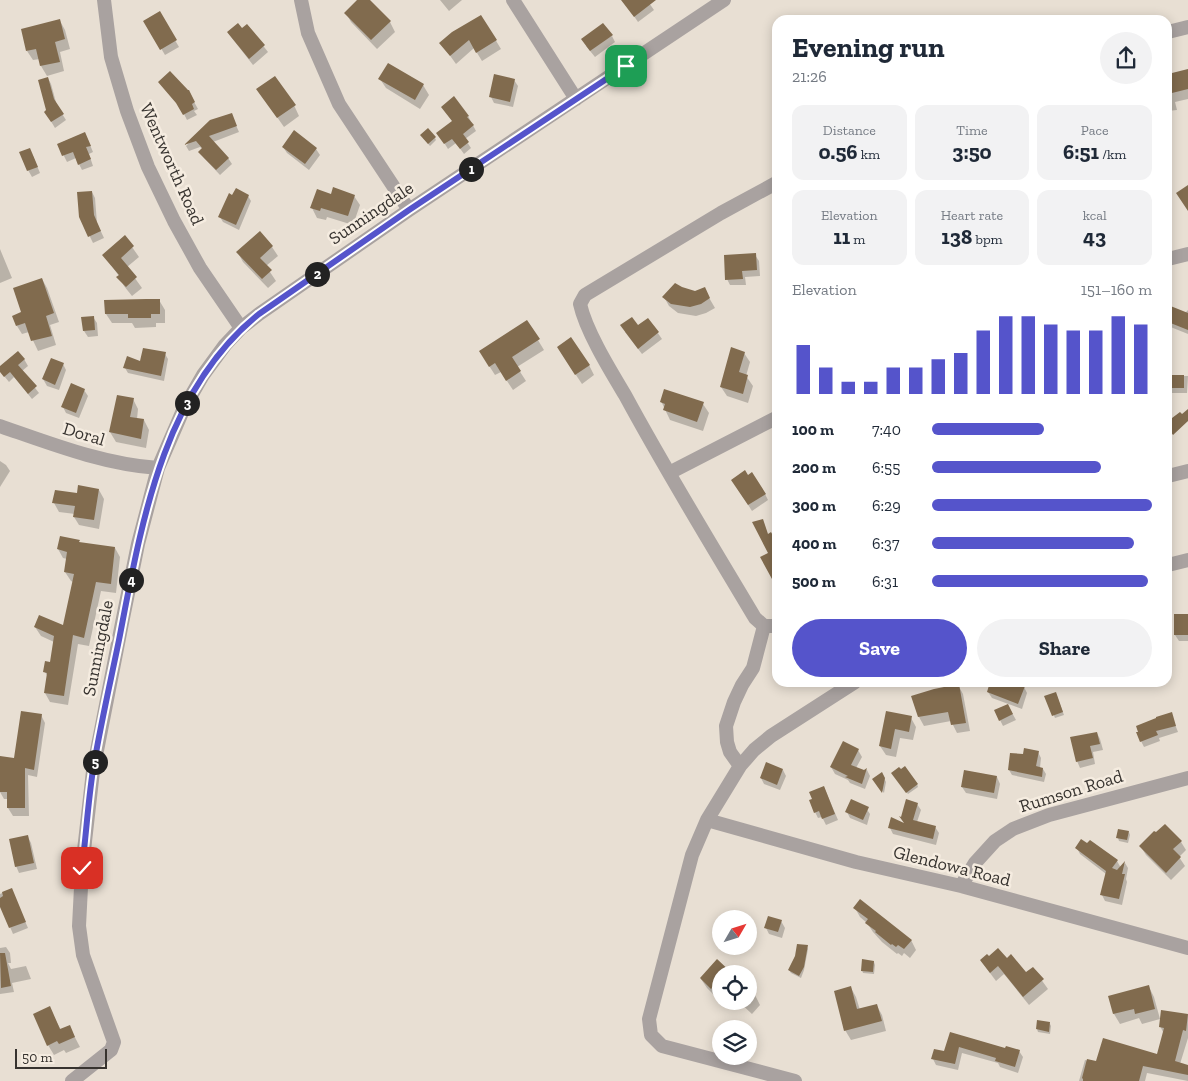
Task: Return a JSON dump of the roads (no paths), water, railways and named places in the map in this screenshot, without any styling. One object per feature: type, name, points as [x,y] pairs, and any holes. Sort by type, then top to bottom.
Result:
[{"type":"street","name":"Wentworth Road","points":[[104,0],[110,58],[148,167],[174,221],[200,268],[241,328]]},
{"type":"street","points":[[301,0],[308,33],[338,104],[409,210]]},
{"type":"street","points":[[513,0],[576,99]]},
{"type":"street","name":"Sunningdale","points":[[72,1081],[110,1050],[114,1042],[83,955],[79,926],[82,868],[93,771],[138,544],[158,468],[184,408],[203,375],[225,345],[241,328],[259,314],[409,210],[724,0]]},
{"type":"street","points":[[1172,31],[1188,27]]},
{"type":"street","points":[[740,766],[730,752],[726,726],[734,702],[753,668],[771,626],[755,618],[606,362],[582,314],[580,304],[585,295],[721,213],[772,185]]},
{"type":"street","points":[[1172,258],[1188,254]]},
{"type":"street","points":[[669,473],[772,420]]},
{"type":"street","name":"Doral","points":[[0,426],[106,461],[158,468]]},
{"type":"street","points":[[1172,475],[1188,471]]},
{"type":"street","points":[[1172,564],[1188,560]]},
{"type":"street","points":[[795,1081],[662,1046],[651,1035],[649,1020],[692,855],[707,820],[740,766],[754,750],[771,736],[847,687]]},
{"type":"street","name":"Rumson Road","points":[[961,886],[975,863],[995,841],[1013,830],[1058,813],[1188,778]]},
{"type":"street","name":"Glendowa Road","points":[[707,820],[856,862],[961,886],[1188,948]]}]
